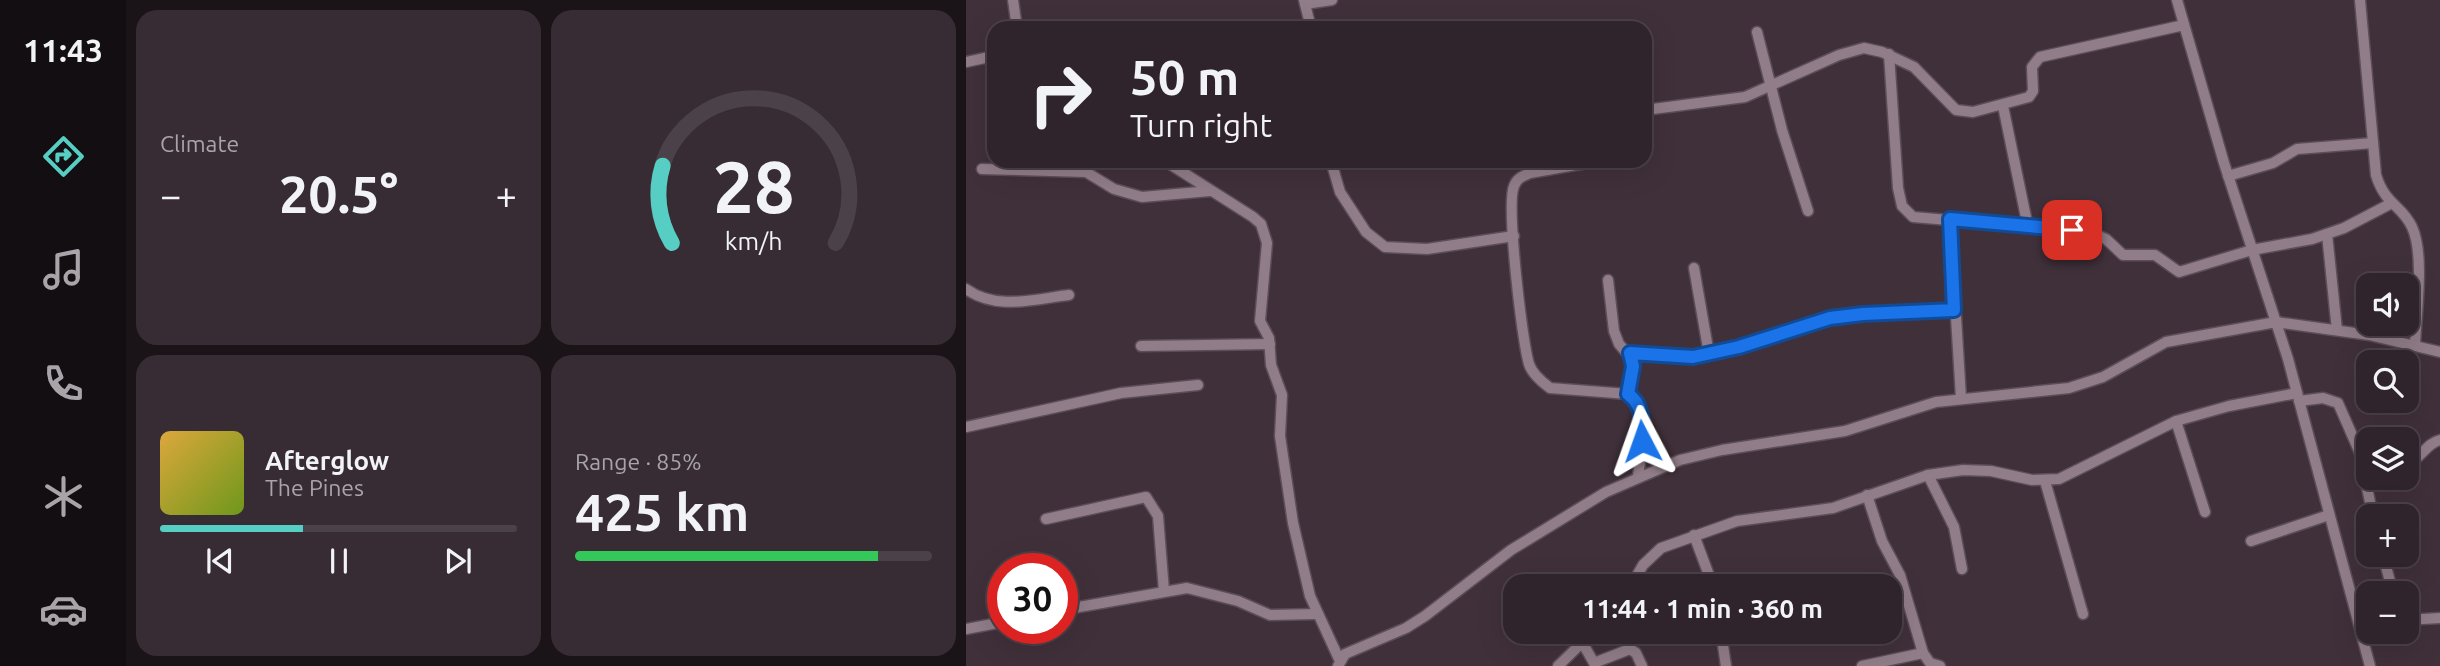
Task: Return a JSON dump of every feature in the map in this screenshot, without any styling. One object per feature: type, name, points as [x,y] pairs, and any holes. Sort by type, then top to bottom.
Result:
[{"type":"street","points":[[1013,0],[1016,21]]},
{"type":"street","points":[[1309,21],[1305,2],[1332,0]]},
{"type":"street","points":[[2177,0],[2228,176],[2298,397],[2370,666]]},
{"type":"street","points":[[2360,0],[2376,175],[2390,204],[2405,216],[2415,235],[2418,275],[2415,346]]},
{"type":"street","points":[[1652,109],[1720,102],[1771,87],[1850,51],[1874,49],[1889,54],[1928,78],[1956,110],[1973,112],[2029,97],[2033,91],[2032,67],[2040,57],[2184,25]]},
{"type":"street","points":[[1757,32],[1808,211]]},
{"type":"street","points":[[1889,54],[1898,188],[1902,206],[1913,217],[2099,235],[2123,255],[2155,255],[2179,272],[2252,250],[2327,234],[2390,204]]},
{"type":"street","points":[[966,62],[987,58]]},
{"type":"street","points":[[2003,106],[2028,227]]},
{"type":"street","points":[[2228,176],[2273,163],[2297,149],[2373,143]]},
{"type":"street","points":[[1176,168],[1253,217],[1265,233],[1267,243],[1259,321],[1270,344],[1271,365],[1282,395],[1280,436],[1293,523],[1316,614],[1339,663],[1425,617],[1511,550],[1638,476],[1722,450],[1845,431],[1913,408],[1961,398],[2069,388],[2103,377],[2166,342],[2276,322],[2337,330],[2440,352]]},
{"type":"street","points":[[1333,168],[1340,192],[1366,232],[1385,247],[1427,249],[1514,236]]},
{"type":"street","points":[[1564,168],[1520,177],[1514,187],[1514,236],[1530,367],[1550,388],[1628,394],[1639,405],[1641,414],[1638,476]]},
{"type":"street","points":[[982,169],[1086,172],[1114,189],[1142,197],[1210,191]]},
{"type":"street","points":[[1950,219],[1961,398]]},
{"type":"street","points":[[2327,234],[2337,330]]},
{"type":"street","points":[[1694,268],[1709,354]]},
{"type":"street","points":[[1608,280],[1614,331],[1619,344],[1630,353],[1669,357],[1709,354],[1830,318],[1954,310]]},
{"type":"street","points":[[966,289],[978,298],[993,302],[1069,295]]},
{"type":"street","points":[[1141,346],[1270,344]]},
{"type":"street","points":[[1628,394],[1633,366],[1630,353]]},
{"type":"street","points":[[966,427],[1139,389],[1198,385]]},
{"type":"street","points":[[1639,574],[1652,555],[1694,535],[1737,520],[1833,508],[1928,475],[1978,470],[2045,481],[2076,473],[2127,444],[2176,421],[2298,397],[2323,398],[2338,403],[2356,438]]},
{"type":"street","points":[[2176,421],[2205,512]]},
{"type":"street","points":[[2419,455],[2431,443],[2440,440]]},
{"type":"street","points":[[1928,475],[1954,527],[1962,569]]},
{"type":"street","points":[[2045,481],[2083,614]]},
{"type":"street","points":[[1867,495],[1879,533],[1896,564],[1923,653],[1930,663],[1940,666]]},
{"type":"street","points":[[1046,519],[1146,497],[1155,508],[1160,523],[1164,590]]},
{"type":"street","points":[[2251,541],[2329,515]]},
{"type":"street","points":[[1694,535],[1709,574]]},
{"type":"street","points":[[1078,607],[1164,590],[1200,589],[1270,615],[1316,614]]},
{"type":"street","points":[[2419,619],[2440,618]]},
{"type":"street","points":[[966,629],[987,625]]},
{"type":"street","points":[[1558,666],[1580,644]]},
{"type":"street","points":[[1583,644],[1594,663],[1630,649],[1636,653],[1642,666]]},
{"type":"street","points":[[1723,644],[1726,666]]},
{"type":"street","points":[[1862,666],[1923,653]]},
{"type":"route","points":[[1642,441],[1639,405],[1628,394],[1633,366],[1630,353],[1693,357],[1739,347],[1830,318],[1954,310],[1950,219],[2072,230]]}]
